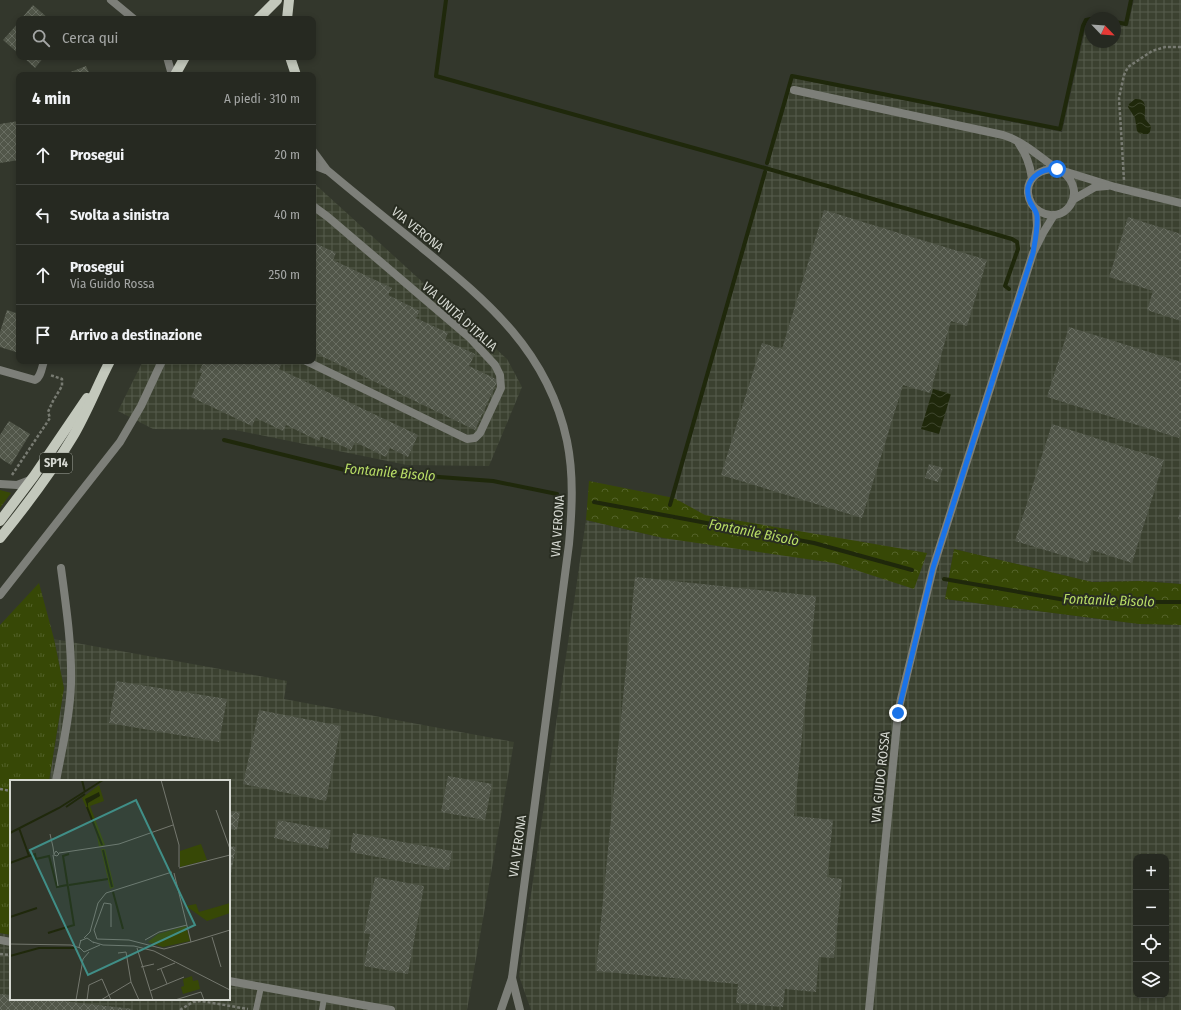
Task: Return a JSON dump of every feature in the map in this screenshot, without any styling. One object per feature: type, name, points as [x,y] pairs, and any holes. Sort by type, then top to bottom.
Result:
[{"type":"main road","points":[[261,16],[277,0]]},
{"type":"main road","points":[[287,16],[289,0]]},
{"type":"main road","points":[[177,72],[183,60]]},
{"type":"main road","points":[[288,60],[295,72]]},
{"type":"main road","points":[[291,60],[295,72]]},
{"type":"main road","name":"SP14","points":[[0,538],[36,492],[72,439],[108,364]]},
{"type":"main road","name":"SP14","points":[[0,521],[34,476],[67,425],[99,382]]},
{"type":"street","points":[[111,0],[130,16]]},
{"type":"street","points":[[168,60],[171,72]]},
{"type":"street","points":[[794,90],[1003,135],[1018,142],[1038,154],[1060,170],[1069,176],[1073,183],[1075,191],[1074,199],[1065,211],[1054,215],[1042,214],[1031,204],[1028,191],[1032,178],[1043,170],[1060,170],[1119,188],[1181,203]]},
{"type":"street","points":[[1018,142],[1026,155],[1032,178]]},
{"type":"street","name":"VIA VERONA","points":[[316,155],[326,170],[461,280],[500,317],[523,344],[536,365],[556,406],[566,440],[570,461],[572,489],[569,544],[512,978],[501,1010]]},
{"type":"street","name":"VIA VERONA","points":[[316,166],[326,170]]},
{"type":"street","points":[[1074,199],[1095,187],[1103,186],[1119,188]]},
{"type":"street","name":"VIA UNITÀ D'ITALIA","points":[[312,364],[467,439],[475,438],[480,433],[501,388],[500,375],[495,365],[470,338],[316,208]]},
{"type":"street","points":[[1033,253],[1037,226],[1036,210]]},
{"type":"street","points":[[1033,253],[1054,215]]},
{"type":"street","name":"VIA GUIDO ROSSA","points":[[868,1010],[898,713],[933,568],[1033,253]]},
{"type":"street","points":[[0,370],[35,380],[40,375],[43,364]]},
{"type":"street","points":[[0,595],[120,442],[141,406],[161,364]]},
{"type":"street","points":[[0,484],[17,485],[27,482],[34,476]]},
{"type":"street","points":[[56,780],[69,706],[71,684],[69,634],[61,568]]},
{"type":"street","points":[[0,940],[10,942]]},
{"type":"street","name":"VIA VERONA","points":[[512,978],[520,1010]]},
{"type":"street","points":[[230,981],[392,1010]]},
{"type":"lane","points":[[256,1010],[260,987]]},
{"type":"lane","points":[[322,1010],[324,998]]},
{"type":"path","points":[[1119,188],[1125,177],[1119,98],[1124,75],[1128,67],[1152,51],[1165,47],[1181,47]]},
{"type":"path","points":[[9,476],[15,473],[50,418],[48,412],[55,396],[62,386],[62,379]]},
{"type":"path","points":[[0,789],[10,790]]},
{"type":"path","points":[[0,954],[10,956]]},
{"type":"path","points":[[180,1010],[193,1002],[200,1000],[253,1010]]},
{"type":"shaded area","points":[[1134,0],[1181,0],[1181,584],[1142,581],[1092,582],[954,549],[945,599],[1139,624],[1181,625],[1181,1010],[531,1010],[519,976],[586,520],[663,538],[793,78],[1062,132],[1085,31],[1085,48],[1121,48],[1121,25],[1128,26]]},
{"type":"shaded area","points":[[316,185],[507,359],[522,387],[489,466],[407,465],[235,430],[153,429],[118,411],[142,364],[316,364]]},
{"type":"shaded area","points":[[54,639],[287,681],[284,699],[514,742],[467,1010],[0,1010],[0,933],[10,935],[10,1000],[230,1000],[230,780],[49,780],[64,688]]},
{"type":"green space","points":[[589,481],[674,498],[705,515],[927,553],[914,589],[834,563],[663,538],[586,520]]},
{"type":"green space","points":[[0,490],[11,493],[0,508]]},
{"type":"green space","points":[[954,549],[1092,582],[1142,581],[1181,584],[1181,625],[1139,624],[945,599]]},
{"type":"green space","points":[[39,583],[54,639],[64,688],[49,780],[10,780],[10,935],[0,933],[0,625]]},
{"type":"water","points":[[1135,99],[1139,99],[1144,103],[1145,119],[1151,126],[1148,134],[1140,134],[1137,131],[1135,118],[1128,107],[1129,104]]},
{"type":"water","points":[[933,389],[951,394],[939,434],[921,429]]},
{"type":"building","points":[[33,5],[46,16],[24,16]]},
{"type":"building","points":[[16,25],[16,51],[3,40]]},
{"type":"building","points":[[26,60],[42,60],[35,68]]},
{"type":"building","points":[[86,66],[89,72],[71,72]]},
{"type":"building","points":[[16,121],[16,160],[0,163],[0,124]]},
{"type":"building","points":[[824,210],[987,260],[967,326],[951,321],[930,393],[903,385],[862,518],[721,475],[762,343],[782,349]]},
{"type":"building","points":[[1128,217],[1181,234],[1181,321],[1147,310],[1153,291],[1109,277]]},
{"type":"building","points":[[316,243],[336,253],[333,260],[392,288],[388,295],[420,311],[416,318],[448,333],[445,340],[475,354],[469,366],[498,380],[475,430],[316,353]]},
{"type":"building","points":[[7,310],[16,313],[16,352],[0,347],[0,332]]},
{"type":"building","points":[[1069,327],[1181,362],[1181,430],[1179,438],[1047,397]]},
{"type":"building","points":[[203,364],[282,364],[279,369],[418,435],[408,457],[390,448],[386,457],[355,442],[351,450],[321,436],[319,441],[286,425],[283,431],[256,418],[252,426],[191,397],[202,373],[199,372]]},
{"type":"building","points":[[9,421],[30,434],[11,465],[0,458],[0,435]]},
{"type":"building","points":[[1052,424],[1164,460],[1132,563],[1092,550],[1088,563],[1015,541]]},
{"type":"building","points":[[929,464],[943,468],[938,482],[925,478]]},
{"type":"building","points":[[1181,509],[1181,520],[1178,519]]},
{"type":"building","points":[[635,577],[816,596],[794,816],[833,820],[827,877],[842,879],[834,958],[819,957],[816,992],[785,989],[783,1007],[736,1003],[738,984],[596,971]]},
{"type":"building","points":[[116,681],[227,699],[219,742],[109,723]]},
{"type":"building","points":[[259,710],[341,726],[326,801],[243,784]]},
{"type":"building","points":[[448,776],[492,784],[485,820],[441,812]]},
{"type":"building","points":[[230,811],[240,812],[237,830],[230,829]]},
{"type":"building","points":[[278,820],[331,830],[328,849],[274,838]]},
{"type":"building","points":[[353,833],[452,851],[449,870],[350,852]]},
{"type":"building","points":[[230,846],[236,847],[230,878]]},
{"type":"building","points":[[375,877],[424,886],[408,974],[364,966],[370,934],[364,933]]},
{"type":"building","points":[[0,994],[10,995],[10,1000],[54,1000],[133,1009],[132,1010],[0,1010]]},
{"type":"waterway","points":[[446,0],[436,76],[1012,239],[1017,242],[1018,249],[1005,286],[1009,289]]},
{"type":"waterway","points":[[1121,23],[1126,24],[1131,0]]},
{"type":"waterway","points":[[767,163],[792,76],[1060,129],[1085,22]]},
{"type":"waterway","points":[[670,505],[765,172]]},
{"type":"waterway","name":"Fontanile Bisolo","points":[[224,440],[345,470],[493,481],[557,494]]},
{"type":"waterway","name":"Fontanile Bisolo","points":[[594,502],[814,543],[912,570]]},
{"type":"waterway","name":"Fontanile Bisolo","points":[[944,579],[1077,602],[1181,602]]},
{"type":"route","points":[[898,713],[933,568],[1033,253],[1037,216],[1036,210],[1031,204],[1029,198],[1029,184],[1037,173],[1050,168],[1057,169]]}]
